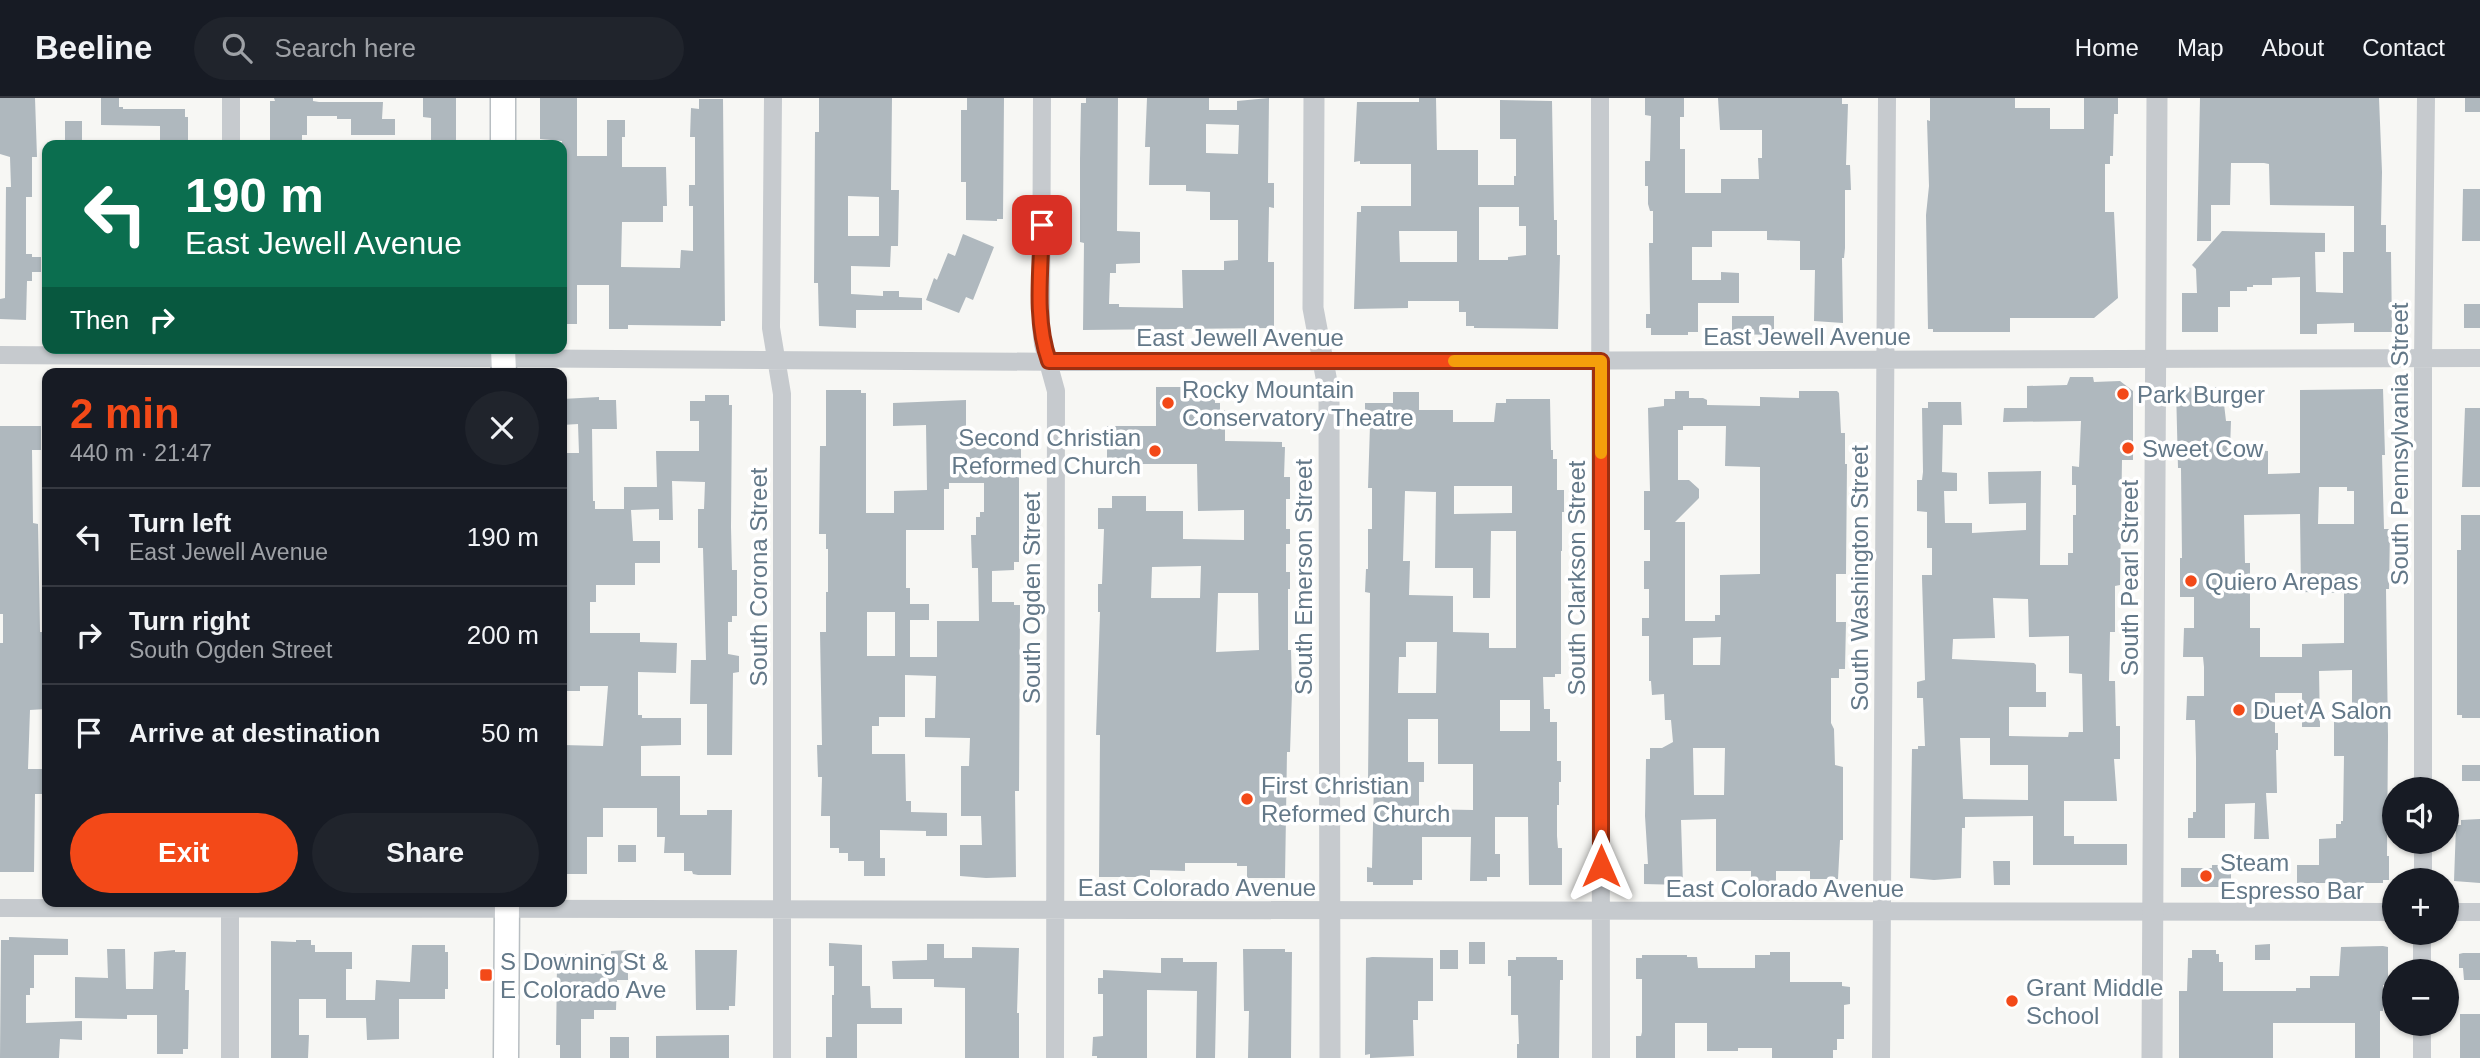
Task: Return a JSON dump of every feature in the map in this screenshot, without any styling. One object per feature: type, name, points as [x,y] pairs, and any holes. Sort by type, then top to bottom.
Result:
[{"type":"main road","points":[[503,98],[503,140]]},
{"type":"main road","points":[[506,1058],[507,907]]},
{"type":"street","points":[[231,98],[231,140]]},
{"type":"street","name":"South Corona Street","points":[[773,98],[771,328],[782,394],[782,1058]]},
{"type":"street","name":"South Ogden Street","points":[[1042,98],[1041,327],[1056,391],[1055,1058]]},
{"type":"street","name":"South Emerson Street","points":[[1314,98],[1313,308],[1329,393],[1330,1058]]},
{"type":"street","name":"South Clarkson Street","points":[[1601,98],[1601,1058]]},
{"type":"street","name":"South Washington Street","points":[[1881,1058],[1887,98]]},
{"type":"street","name":"South Pearl Street","points":[[2152,1058],[2157,98]]},
{"type":"street","name":"South Pennsylvania Street","points":[[2423,777],[2426,98]]},
{"type":"street","name":"East Jewell Avenue","points":[[0,355],[230,359],[776,358],[1049,361],[2480,358]]},
{"type":"street","name":"East Colorado Avenue","points":[[0,908],[77,907]]},
{"type":"street","points":[[230,907],[230,1058]]},
{"type":"street","name":"East Colorado Avenue","points":[[562,907],[783,911],[2382,912]]},
{"type":"street","points":[[2459,912],[2480,912]]},
{"type":"street","points":[[2422,1036],[2422,1058]]},
{"type":"building","points":[[0,98],[35,98],[37,157],[32,157],[32,197],[26,197],[26,254],[41,257],[41,272],[32,272],[32,281],[27,281],[26,320],[0,319],[0,299],[5,298],[6,187],[11,187],[10,157],[0,154]]},
{"type":"building","points":[[101,98],[119,98],[119,107],[123,109],[185,109],[185,117],[188,117],[188,140],[160,140],[160,126],[101,125]]},
{"type":"building","points":[[274,98],[313,98],[313,101],[319,102],[383,102],[382,119],[395,119],[395,135],[351,135],[351,119],[307,116],[307,135],[302,135],[302,140],[270,140],[270,101],[275,101]]},
{"type":"building","points":[[423,98],[456,98],[456,140],[431,140],[431,118],[423,117]]},
{"type":"building","points":[[540,98],[577,98],[577,156],[607,156],[607,120],[625,120],[622,167],[666,167],[667,206],[663,206],[663,222],[622,222],[621,267],[680,268],[681,250],[693,251],[693,206],[689,206],[689,185],[695,185],[695,137],[690,137],[691,108],[699,109],[699,99],[723,99],[725,321],[721,321],[721,326],[628,325],[628,329],[609,329],[609,285],[577,285],[577,324],[567,324],[567,140],[540,139]]},
{"type":"building","points":[[819,98],[892,98],[891,190],[899,190],[898,246],[891,246],[890,267],[851,266],[851,294],[883,296],[883,291],[899,291],[899,297],[922,298],[922,310],[856,310],[856,328],[819,326],[818,283],[814,283],[815,132],[819,132]],"holes":[[[848,196],[879,197],[879,236],[848,236]]]},
{"type":"building","points":[[967,98],[1004,98],[1003,219],[997,221],[966,220],[966,182],[961,182],[961,110],[967,110]]},
{"type":"building","points":[[1086,98],[1118,98],[1117,231],[1140,232],[1140,263],[1116,264],[1116,273],[1110,273],[1109,304],[1119,304],[1119,307],[1183,308],[1182,270],[1224,270],[1224,261],[1238,260],[1238,220],[1210,220],[1210,192],[1186,191],[1186,185],[1149,185],[1150,147],[1145,147],[1147,98],[1209,98],[1209,110],[1237,110],[1237,101],[1269,98],[1268,183],[1274,183],[1274,208],[1269,207],[1268,262],[1274,262],[1274,328],[1083,330],[1084,243],[1080,242],[1080,159],[1081,103],[1086,103]],"holes":[[[1206,124],[1239,125],[1238,154],[1206,153]]]},
{"type":"building","points":[[1419,98],[1436,98],[1437,150],[1478,150],[1478,185],[1514,185],[1516,139],[1500,139],[1500,100],[1552,101],[1554,220],[1557,220],[1557,255],[1560,255],[1558,329],[1466,326],[1466,312],[1459,312],[1459,301],[1408,301],[1408,308],[1354,309],[1357,212],[1361,212],[1361,206],[1411,206],[1411,164],[1354,162],[1357,102],[1419,102]],"holes":[[[1479,207],[1519,207],[1519,226],[1526,226],[1526,255],[1508,257],[1508,260],[1479,260]],[[1399,231],[1457,231],[1457,262],[1400,262]]]},
{"type":"building","points":[[1645,98],[1684,98],[1684,117],[1680,117],[1680,149],[1685,149],[1685,193],[1721,193],[1721,179],[1759,179],[1758,158],[1762,158],[1762,130],[1720,130],[1718,98],[1842,98],[1842,104],[1848,104],[1846,165],[1850,165],[1851,190],[1845,190],[1843,323],[1814,321],[1815,270],[1800,270],[1800,241],[1767,240],[1767,231],[1712,231],[1712,247],[1692,247],[1692,280],[1721,280],[1721,272],[1739,273],[1739,303],[1698,303],[1698,332],[1688,332],[1688,335],[1651,335],[1651,328],[1646,328],[1646,314],[1650,314],[1649,243],[1653,243],[1653,211],[1650,211],[1648,204],[1648,186],[1645,186],[1645,161],[1650,161],[1651,116],[1645,115]]},
{"type":"building","points":[[1930,98],[2015,98],[2015,108],[2050,108],[2050,129],[2084,129],[2084,98],[2118,98],[2118,114],[2114,114],[2113,156],[2110,156],[2110,164],[2105,164],[2105,212],[2114,212],[2118,298],[2094,318],[2010,318],[2010,332],[1933,332],[1933,329],[1928,329],[1926,215],[1929,186],[1927,120],[1930,121]]},
{"type":"building","points":[[2200,98],[2379,98],[2381,225],[2386,225],[2386,252],[2391,252],[2392,332],[2354,332],[2354,323],[2317,324],[2317,334],[2300,334],[2300,277],[2272,278],[2272,285],[2253,285],[2247,287],[2247,291],[2230,291],[2230,307],[2218,307],[2218,332],[2182,332],[2182,293],[2197,293],[2196,269],[2192,265],[2222,231],[2325,233],[2325,252],[2315,252],[2316,292],[2343,293],[2343,252],[2354,252],[2354,206],[2270,205],[2269,164],[2264,163],[2231,163],[2230,205],[2211,205],[2211,241],[2197,241]]},
{"type":"building","points":[[2465,98],[2480,98],[2480,112],[2465,112]]},
{"type":"building","points":[[65,121],[82,121],[82,140],[65,140]]},
{"type":"building","points":[[2463,189],[2480,189],[2480,241],[2462,241]]},
{"type":"building","points":[[963,234],[994,247],[973,300],[966,297],[959,313],[926,300],[948,253],[955,256]]},
{"type":"building","points":[[2464,304],[2480,304],[2480,328],[2464,328]]},
{"type":"building","points":[[1732,316],[1774,316],[1774,335],[1732,334]]},
{"type":"building","points":[[2070,377],[2093,377],[2094,382],[2120,381],[2133,391],[2133,460],[2122,460],[2120,585],[2115,586],[2115,632],[2110,632],[2109,681],[2115,681],[2116,726],[2120,726],[2120,759],[2114,759],[2117,801],[2064,801],[2064,836],[2074,836],[2074,844],[2127,844],[2127,865],[2033,865],[2033,816],[1965,817],[1965,828],[1962,828],[1961,878],[1910,878],[1912,749],[1925,746],[1923,698],[1917,698],[1917,682],[1925,680],[1922,575],[1932,575],[1932,548],[1927,548],[1927,512],[1917,511],[1917,480],[1922,480],[1923,472],[1922,408],[1928,408],[1928,402],[1961,402],[1962,425],[1943,425],[1942,472],[1957,473],[1957,491],[1944,491],[1945,523],[1972,523],[1972,533],[2026,530],[2026,503],[1989,504],[1988,472],[2041,471],[2040,565],[2068,565],[2068,553],[2073,553],[2073,515],[2076,515],[2076,485],[2072,485],[2072,466],[2079,467],[2081,421],[2003,422],[2004,408],[2027,408],[2027,386],[2067,385]],"holes":[[[1993,598],[2028,599],[2029,637],[2069,636],[2069,673],[2082,674],[2083,732],[2069,732],[2068,737],[2009,736],[2009,707],[2046,707],[2046,692],[2036,692],[2036,665],[1952,659],[1953,639],[1995,638]],[[1960,738],[1990,738],[1990,765],[2028,765],[2028,800],[1963,799]]]},
{"type":"building","points":[[1156,387],[1183,387],[1183,398],[1215,398],[1215,403],[1220,403],[1220,410],[1225,410],[1225,441],[1282,442],[1282,447],[1285,447],[1284,477],[1290,477],[1290,499],[1286,499],[1286,529],[1290,529],[1290,544],[1286,544],[1286,572],[1290,572],[1288,650],[1291,650],[1292,692],[1290,752],[1287,752],[1285,878],[1247,878],[1247,866],[1237,866],[1237,863],[1185,863],[1185,871],[1150,870],[1150,877],[1099,877],[1100,735],[1096,735],[1100,612],[1098,584],[1102,584],[1104,529],[1098,529],[1098,508],[1112,508],[1112,496],[1146,496],[1146,511],[1183,511],[1183,539],[1244,540],[1244,510],[1198,511],[1197,464],[1107,464],[1107,426],[1156,426]],"holes":[[[1201,566],[1200,598],[1151,598],[1152,567]],[[1218,593],[1258,593],[1259,650],[1216,652]]]},
{"type":"building","points":[[2222,387],[2226,421],[2231,421],[2230,449],[2268,451],[2268,474],[2300,473],[2300,390],[2383,389],[2384,529],[2390,529],[2389,589],[2386,589],[2388,777],[2382,777],[2382,854],[2389,856],[2389,868],[2382,868],[2382,883],[2297,883],[2297,865],[2319,865],[2319,839],[2336,838],[2336,824],[2343,821],[2344,756],[2334,756],[2334,717],[2352,717],[2352,670],[2319,671],[2320,727],[2302,727],[2302,693],[2275,693],[2275,733],[2278,733],[2277,793],[2266,793],[2269,839],[2254,839],[2255,803],[2225,804],[2225,838],[2188,838],[2188,818],[2193,818],[2193,812],[2196,812],[2196,758],[2195,720],[2186,720],[2187,696],[2204,696],[2204,667],[2203,657],[2183,657],[2184,628],[2194,628],[2194,597],[2180,597],[2181,468],[2178,468],[2176,388]],"holes":[[[2319,487],[2347,487],[2347,491],[2354,491],[2354,524],[2318,524]],[[2300,514],[2301,592],[2344,593],[2344,643],[2302,644],[2302,657],[2260,657],[2260,628],[2250,628],[2250,563],[2245,563],[2244,515]]]},
{"type":"building","points":[[826,390],[861,390],[861,393],[866,393],[866,513],[894,513],[894,491],[927,490],[926,425],[893,426],[893,403],[966,400],[966,446],[1021,446],[1019,562],[1014,562],[1014,570],[992,571],[992,602],[1014,602],[1014,605],[1020,605],[1019,791],[1015,791],[1016,877],[960,876],[960,845],[982,845],[981,816],[961,816],[961,766],[969,766],[970,738],[925,737],[925,718],[935,718],[936,676],[905,675],[905,717],[879,717],[879,726],[872,726],[872,754],[905,754],[906,801],[911,801],[911,812],[947,813],[947,836],[926,836],[926,831],[880,830],[880,858],[885,858],[885,876],[864,876],[864,861],[848,861],[848,853],[839,853],[839,848],[830,848],[830,816],[821,816],[822,777],[818,777],[817,745],[822,745],[820,632],[826,632],[828,592],[826,534],[819,534],[820,446],[826,446]],"holes":[[[949,483],[984,483],[984,512],[980,512],[980,517],[976,517],[976,535],[971,535],[972,568],[978,568],[979,621],[937,621],[937,657],[910,657],[910,620],[929,620],[929,604],[910,604],[910,588],[906,588],[906,530],[944,530],[944,489],[949,489]],[[867,612],[895,612],[895,656],[867,656]]]},
{"type":"building","points":[[1675,391],[1689,391],[1689,398],[1703,398],[1707,400],[1707,405],[1760,406],[1760,397],[1799,398],[1799,391],[1839,393],[1841,433],[1845,433],[1847,464],[1846,574],[1836,574],[1836,622],[1846,622],[1845,669],[1839,669],[1839,678],[1831,678],[1835,765],[1843,767],[1843,840],[1840,840],[1838,879],[1810,879],[1810,871],[1776,871],[1776,885],[1772,885],[1772,888],[1751,888],[1751,871],[1716,871],[1716,819],[1681,820],[1683,885],[1644,884],[1644,864],[1648,864],[1646,759],[1650,759],[1650,748],[1662,748],[1673,742],[1671,720],[1665,720],[1664,694],[1652,695],[1649,681],[1649,636],[1642,636],[1642,618],[1649,618],[1649,589],[1644,589],[1644,561],[1650,561],[1650,530],[1644,530],[1644,491],[1650,491],[1648,408],[1664,406],[1664,399],[1675,399]],"holes":[[[1683,426],[1726,426],[1725,466],[1760,467],[1760,574],[1720,575],[1720,615],[1715,615],[1715,621],[1685,621],[1685,522],[1675,522],[1699,498],[1699,489],[1689,480],[1678,480],[1678,430],[1683,430]],[[1721,637],[1720,665],[1693,665],[1693,638]],[[1693,748],[1725,748],[1724,795],[1694,795]]]},
{"type":"building","points":[[1393,392],[1419,392],[1419,410],[1453,410],[1453,422],[1494,422],[1496,403],[1506,403],[1506,399],[1550,399],[1551,450],[1553,459],[1557,459],[1557,490],[1564,490],[1561,674],[1543,677],[1544,709],[1550,709],[1550,722],[1557,722],[1557,761],[1561,761],[1557,836],[1558,848],[1562,848],[1562,885],[1529,885],[1528,817],[1495,817],[1495,854],[1500,854],[1500,877],[1487,877],[1487,881],[1470,881],[1471,837],[1422,837],[1422,880],[1413,880],[1413,885],[1373,885],[1373,882],[1367,882],[1367,867],[1372,868],[1374,781],[1368,781],[1370,593],[1365,592],[1368,529],[1372,529],[1372,488],[1368,488],[1370,425],[1365,425],[1365,403],[1393,403]],"holes":[[[1454,486],[1512,486],[1512,513],[1454,514]],[[1405,491],[1436,492],[1435,568],[1473,568],[1473,598],[1490,598],[1491,531],[1516,531],[1516,648],[1489,648],[1489,633],[1453,632],[1453,596],[1409,595],[1410,561],[1403,561]],[[1406,642],[1437,642],[1436,693],[1398,693],[1399,657],[1406,657]],[[1500,700],[1530,700],[1530,731],[1500,731]],[[1408,719],[1438,719],[1438,764],[1473,764],[1473,810],[1419,809],[1419,782],[1424,782],[1424,762],[1408,762]]]},
{"type":"building","points":[[705,395],[729,395],[729,405],[732,405],[732,570],[737,570],[737,616],[732,616],[732,622],[728,622],[728,654],[739,656],[739,672],[733,673],[732,755],[707,755],[707,704],[690,704],[691,660],[706,660],[703,548],[698,548],[698,509],[704,509],[705,482],[672,481],[673,520],[659,520],[659,509],[631,510],[633,541],[660,541],[660,563],[635,563],[635,585],[596,585],[596,602],[590,602],[590,633],[640,633],[640,642],[677,643],[676,673],[638,672],[638,715],[642,715],[642,718],[681,718],[681,745],[641,746],[641,776],[680,776],[680,815],[707,815],[707,810],[732,810],[731,875],[693,874],[692,871],[684,871],[684,853],[664,853],[665,837],[657,837],[657,808],[603,808],[603,837],[587,837],[587,874],[567,874],[567,745],[603,746],[608,686],[580,686],[580,691],[567,691],[567,453],[579,453],[578,424],[567,425],[567,399],[599,397],[599,400],[616,400],[617,429],[592,429],[595,509],[624,509],[624,487],[657,487],[656,451],[699,451],[699,421],[690,421],[690,401],[705,401]]},
{"type":"building","points":[[2465,408],[2480,408],[2480,487],[2462,487]]},
{"type":"building","points":[[0,426],[41,426],[41,450],[32,450],[33,523],[38,524],[42,632],[42,709],[30,710],[28,769],[42,769],[42,794],[35,794],[34,872],[0,872],[0,643],[3,643],[3,614],[0,614]]},
{"type":"building","points":[[2461,515],[2480,515],[2480,718],[2462,718],[2462,715],[2457,715],[2457,550],[2461,550]]},
{"type":"building","points":[[2462,765],[2480,765],[2480,781],[2462,781]]},
{"type":"building","points":[[2480,819],[2480,883],[2459,881],[2459,868],[2454,868],[2455,854],[2459,854],[2461,820]]},
{"type":"building","points":[[618,845],[636,845],[636,862],[618,862]]},
{"type":"building","points":[[1993,861],[2010,861],[2010,885],[1994,885]]},
{"type":"building","points":[[2212,865],[2231,865],[2231,887],[2181,887],[2181,868],[2212,868]]},
{"type":"building","points":[[9,937],[68,939],[68,955],[34,955],[34,988],[30,988],[30,995],[26,995],[26,1023],[82,1021],[82,1040],[60,1039],[59,1058],[0,1058],[1,940],[9,940]]},
{"type":"building","points":[[311,940],[311,945],[315,945],[315,952],[352,952],[352,969],[346,969],[346,1000],[375,1000],[376,980],[410,982],[412,945],[445,945],[445,952],[448,952],[448,989],[445,989],[445,999],[399,999],[399,1039],[367,1040],[366,1018],[326,1018],[326,999],[299,999],[299,1035],[309,1035],[308,1058],[271,1058],[271,941]]},
{"type":"building","points":[[1469,942],[1485,942],[1485,964],[1469,964]]},
{"type":"building","points":[[829,943],[862,945],[862,986],[870,986],[871,1008],[902,1008],[902,1024],[857,1024],[857,1058],[826,1058],[826,1037],[832,1037],[834,995],[834,966],[829,966]]},
{"type":"building","points":[[927,944],[944,944],[944,958],[972,958],[972,947],[1019,948],[1019,1058],[965,1058],[965,988],[934,987],[934,979],[893,979],[892,961],[927,960]]},
{"type":"building","points":[[2270,944],[2270,960],[2255,960],[2255,945]]},
{"type":"building","points":[[2341,947],[2388,947],[2388,959],[2382,959],[2380,1058],[2355,1058],[2355,1023],[2273,1023],[2273,1058],[2179,1058],[2179,991],[2187,991],[2188,958],[2192,958],[2192,950],[2216,950],[2219,962],[2223,962],[2223,991],[2296,991],[2296,988],[2310,988],[2310,976],[2339,976]]},
{"type":"building","points":[[107,949],[125,949],[126,989],[153,989],[154,952],[186,952],[185,990],[189,990],[188,1049],[183,1049],[183,1054],[157,1054],[157,1015],[127,1015],[127,1019],[75,1018],[75,977],[108,978]]},
{"type":"building","points":[[1243,949],[1285,949],[1285,952],[1292,952],[1291,1058],[1248,1058],[1249,1011],[1244,1011]]},
{"type":"building","points":[[628,950],[628,980],[617,980],[616,1010],[594,1010],[594,1019],[581,1019],[581,1058],[560,1058],[560,1045],[556,1045],[557,963],[560,963],[560,954],[611,954],[611,951]]},
{"type":"building","points":[[695,950],[737,950],[735,1006],[729,1006],[729,1010],[696,1010]]},
{"type":"building","points":[[1440,950],[1458,950],[1458,969],[1440,969]]},
{"type":"building","points":[[1770,952],[1790,952],[1790,982],[1842,982],[1842,986],[1850,987],[1850,1004],[1844,1005],[1844,1039],[1837,1039],[1837,1050],[1833,1050],[1833,1058],[1772,1058],[1772,1048],[1707,1051],[1707,1023],[1675,1023],[1675,1058],[1636,1058],[1636,1036],[1641,1036],[1642,1032],[1642,979],[1636,979],[1636,958],[1642,958],[1642,955],[1687,955],[1697,957],[1698,968],[1755,968],[1755,955],[1770,955]]},
{"type":"building","points":[[2480,953],[2480,980],[2464,980],[2463,968],[2459,968],[2459,954]]},
{"type":"building","points":[[1516,957],[1557,957],[1557,960],[1563,960],[1563,980],[1560,980],[1559,1058],[1517,1058],[1518,1015],[1511,1015],[1511,976],[1508,976],[1508,960],[1516,960]]},
{"type":"building","points":[[1161,958],[1183,958],[1183,962],[1217,962],[1215,1058],[1196,1058],[1197,991],[1147,990],[1147,1058],[1092,1056],[1093,1037],[1103,1036],[1103,994],[1098,994],[1098,978],[1103,978],[1103,970],[1161,973]]},
{"type":"building","points":[[1366,958],[1433,958],[1433,1001],[1418,1001],[1418,1020],[1413,1020],[1414,1056],[1370,1058],[1370,1054],[1365,1055]]},
{"type":"building","points":[[2460,1014],[2480,1014],[2480,1058],[2460,1058]]},
{"type":"building","points":[[729,1035],[729,1058],[656,1058],[656,1036]]},
{"type":"building","points":[[610,1037],[629,1037],[629,1058],[610,1058]]},
{"type":"slow traffic","points":[[1454,361],[1601,361],[1601,453]]},
{"type":"place","name":"Park Burger","points":[[2123,394]]},
{"type":"place","name":"Rocky Mountain Conservatory Theatre","points":[[1168,403]]},
{"type":"place","name":"Sweet Cow","points":[[2128,448]]},
{"type":"place","name":"Second Christian Reformed Church","points":[[1155,451]]},
{"type":"place","name":"Quiero Arepas","points":[[2191,581]]},
{"type":"place","name":"Duet A Salon","points":[[2239,710]]},
{"type":"place","name":"First Christian Reformed Church","points":[[1247,799]]},
{"type":"place","name":"Steam Espresso Bar","points":[[2206,876]]},
{"type":"place","name":"S Downing St & E Colorado Ave","points":[[486,975]]},
{"type":"place","name":"Grant Middle School","points":[[2012,1001]]},
{"type":"route","points":[[1042,225],[1041,327],[1049,361],[1601,361],[1601,866]]}]
